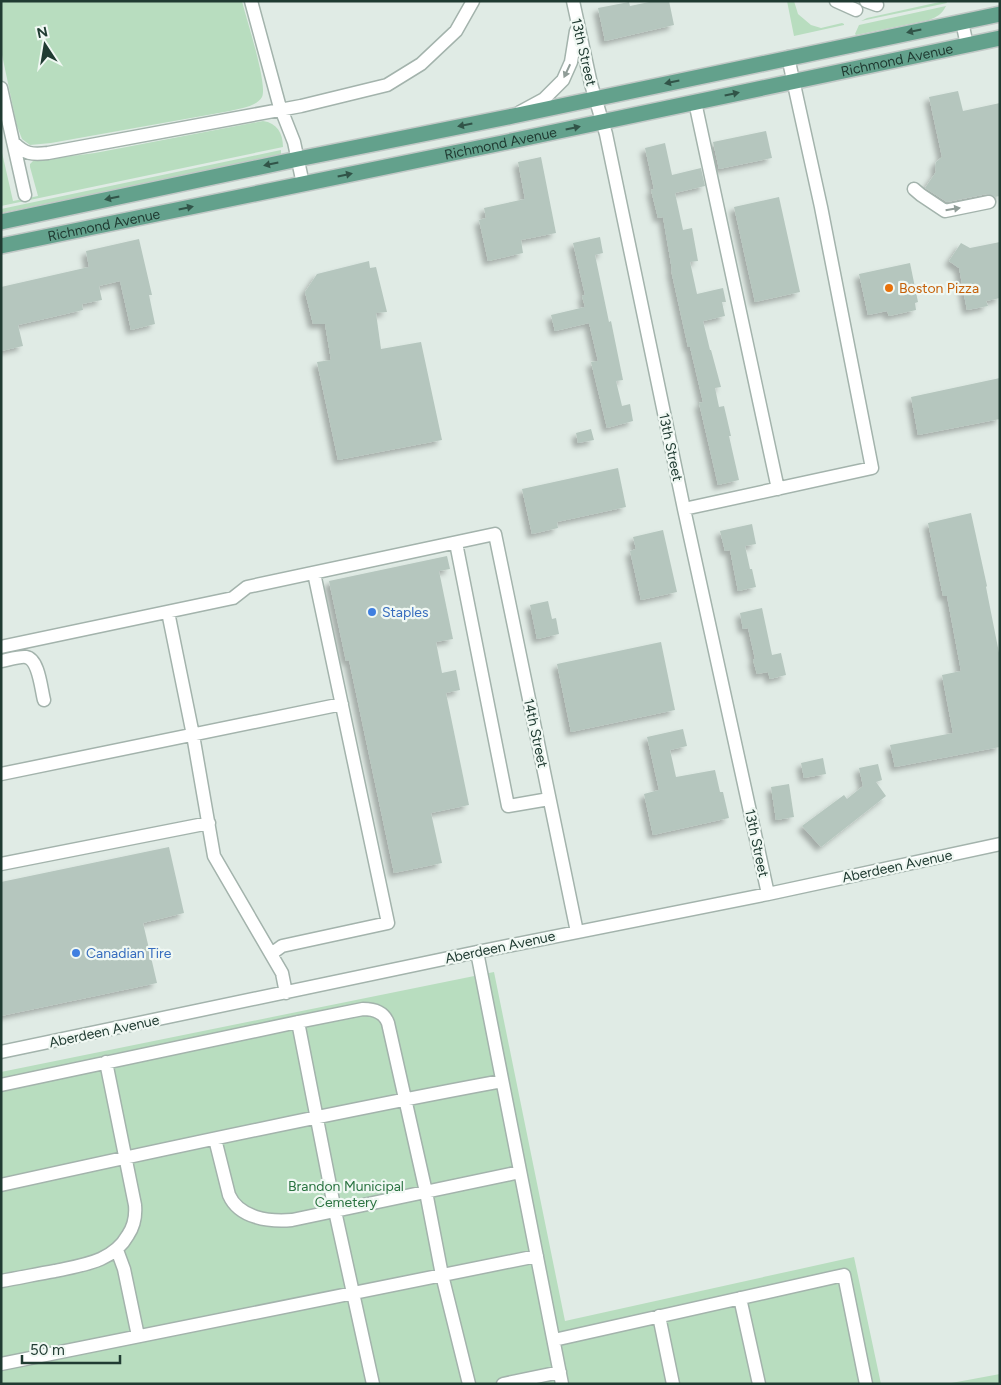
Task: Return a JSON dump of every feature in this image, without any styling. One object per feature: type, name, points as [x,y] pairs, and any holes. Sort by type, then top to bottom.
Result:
[{"type":"main road","name":"Richmond Avenue","points":[[1,222],[1000,14]]},
{"type":"main road","name":"Richmond Avenue","points":[[1,246],[1000,38]]},
{"type":"street","points":[[251,1],[281,110],[298,159],[303,184]]},
{"type":"street","points":[[14,143],[22,151],[34,155],[48,153],[281,110],[387,85],[421,64],[456,31],[473,1]]},
{"type":"street","name":"13th Street","points":[[573,1],[591,84],[606,134],[684,509],[768,894]]},
{"type":"street","points":[[836,1],[856,10]]},
{"type":"street","points":[[962,22],[967,45]]},
{"type":"street","points":[[513,116],[544,99],[562,80],[571,62],[578,24]]},
{"type":"street","points":[[684,509],[872,468],[823,216],[788,57]]},
{"type":"street","points":[[1,88],[25,194]]},
{"type":"street","points":[[695,102],[778,489]]},
{"type":"street","points":[[914,188],[921,195],[946,211],[989,202]]},
{"type":"street","name":"14th Street","points":[[456,543],[495,534],[577,932]]},
{"type":"street","points":[[1,647],[233,598],[247,587],[456,543],[508,806],[550,799]]},
{"type":"street","points":[[270,954],[282,946],[388,923],[314,573]]},
{"type":"street","points":[[168,612],[193,735],[214,856],[282,973],[286,993]]},
{"type":"street","points":[[1,661],[25,656],[33,660],[44,700]]},
{"type":"street","points":[[1,774],[342,704]]},
{"type":"street","points":[[1,864],[209,823]]},
{"type":"street","name":"Aberdeen Avenue","points":[[1,1052],[477,952],[768,894],[1000,844]]},
{"type":"street","points":[[477,952],[561,1378],[503,1384]]},
{"type":"street","points":[[1,1085],[363,1009],[375,1010],[380,1013],[388,1023],[426,1192],[442,1275],[469,1384]]},
{"type":"street","points":[[298,1022],[316,1118],[373,1384]]},
{"type":"street","points":[[1,1281],[87,1264],[104,1258],[117,1250],[131,1230],[136,1213],[106,1062]]},
{"type":"street","points":[[1,1185],[126,1157],[502,1080]]},
{"type":"street","points":[[215,1139],[232,1203],[238,1208],[269,1220],[281,1221],[336,1211],[520,1172]]},
{"type":"street","points":[[117,1250],[124,1268],[138,1336]]},
{"type":"street","points":[[1,1364],[537,1256]]},
{"type":"street","points":[[554,1340],[844,1276],[866,1384]]},
{"type":"street","points":[[740,1298],[759,1384]]},
{"type":"street","points":[[658,1316],[673,1384]]},
{"type":"green space","points":[[1,1],[242,1],[262,79],[262,97],[252,105],[230,111],[51,143],[30,145],[22,139],[17,126],[1,50]]},
{"type":"green space","points":[[787,1],[794,1],[798,14],[811,25],[821,28],[842,23],[844,25],[794,36]]},
{"type":"green space","points":[[944,1],[947,3],[861,21],[867,18]]},
{"type":"green space","points":[[946,6],[939,15],[929,20],[855,34],[859,25]]},
{"type":"green space","points":[[263,121],[275,126],[282,137],[283,147],[1,206],[1,148],[13,201],[38,196],[30,167],[33,161],[95,153]]},
{"type":"green space","points":[[281,150],[281,155],[1,213],[1,209]]},
{"type":"green space","name":"Brandon Municipal Cemetery","points":[[494,972],[565,1321],[854,1257],[881,1384],[1,1384],[1,1072]]},
{"type":"green space","points":[[1000,1374],[1000,1384],[946,1384]]},
{"type":"building","points":[[654,1],[669,1],[674,25],[605,41],[598,8],[629,2],[630,6]]},
{"type":"building","points":[[958,91],[963,111],[1000,103],[1000,196],[995,197],[987,194],[947,202],[925,188],[936,172],[936,162],[942,157],[929,97]]},
{"type":"building","points":[[766,131],[772,158],[719,169],[713,142]]},
{"type":"building","points":[[665,143],[672,175],[701,168],[705,186],[675,193],[683,230],[692,228],[698,261],[690,262],[697,294],[723,288],[726,302],[722,302],[725,316],[703,321],[721,387],[715,388],[719,407],[724,406],[739,480],[718,485],[699,403],[703,402],[690,347],[688,347],[671,270],[663,217],[658,218],[651,190],[654,189],[645,148]]},
{"type":"building","points":[[541,157],[556,233],[521,240],[523,253],[488,261],[479,220],[486,218],[484,208],[525,199],[518,162]]},
{"type":"building","points":[[779,197],[800,292],[755,302],[734,207]]},
{"type":"building","points":[[600,237],[603,253],[595,255],[623,380],[616,381],[622,406],[630,404],[633,421],[607,428],[591,362],[598,361],[589,323],[555,331],[551,315],[585,307],[582,296],[585,295],[573,243]]},
{"type":"building","points":[[139,239],[152,295],[149,295],[155,324],[131,330],[120,281],[99,286],[102,300],[82,304],[83,310],[18,325],[23,346],[1,351],[1,287],[89,267],[86,251]]},
{"type":"building","points":[[1000,242],[1000,298],[986,301],[988,306],[967,310],[959,268],[949,261],[961,243],[970,248]]},
{"type":"building","points":[[369,261],[370,268],[376,267],[387,312],[376,313],[381,349],[421,342],[442,440],[338,460],[317,362],[331,360],[325,324],[313,324],[305,292],[317,274]]},
{"type":"building","name":"Boston Pizza","points":[[910,263],[918,302],[915,303],[916,310],[889,316],[887,311],[868,315],[859,274]]},
{"type":"building","points":[[1000,378],[1000,419],[918,435],[911,397]]},
{"type":"building","points":[[591,429],[594,440],[578,443],[576,433]]},
{"type":"building","points":[[618,468],[626,507],[557,522],[558,528],[532,534],[522,489]]},
{"type":"building","points":[[971,513],[1000,658],[1000,747],[895,767],[890,745],[953,733],[942,675],[961,671],[947,596],[943,596],[928,523]]},
{"type":"building","points":[[752,524],[756,544],[745,546],[756,587],[738,591],[730,550],[725,551],[720,531]]},
{"type":"building","points":[[663,530],[677,592],[641,600],[630,551],[636,549],[633,537]]},
{"type":"building","points":[[447,556],[450,569],[439,571],[453,639],[436,642],[442,673],[456,670],[460,690],[446,693],[469,805],[431,813],[442,863],[394,873],[349,660],[346,661],[329,581]]},
{"type":"building","points":[[548,601],[552,619],[556,618],[559,634],[537,639],[530,605]]},
{"type":"building","points":[[762,608],[772,655],[781,653],[786,675],[770,679],[768,672],[757,674],[748,628],[743,629],[740,613]]},
{"type":"building","points":[[661,642],[675,710],[571,732],[557,664]]},
{"type":"building","points":[[683,729],[687,746],[670,750],[676,777],[715,770],[720,792],[723,792],[729,818],[653,835],[644,794],[659,790],[647,737]]},
{"type":"building","points":[[823,758],[826,774],[804,778],[801,763]]},
{"type":"building","points":[[878,764],[882,780],[876,782],[886,796],[821,847],[802,826],[844,795],[847,799],[863,786],[859,768]]},
{"type":"building","points":[[789,784],[794,817],[776,820],[771,787]]},
{"type":"building","name":"Canadian Tire","points":[[169,847],[184,913],[143,923],[157,983],[1,1016],[1,882]]},
{"type":"place","name":"Boston Pizza","points":[[889,288]]},
{"type":"place","name":"Staples","points":[[372,612]]},
{"type":"place","name":"Canadian Tire","points":[[76,953]]}]
